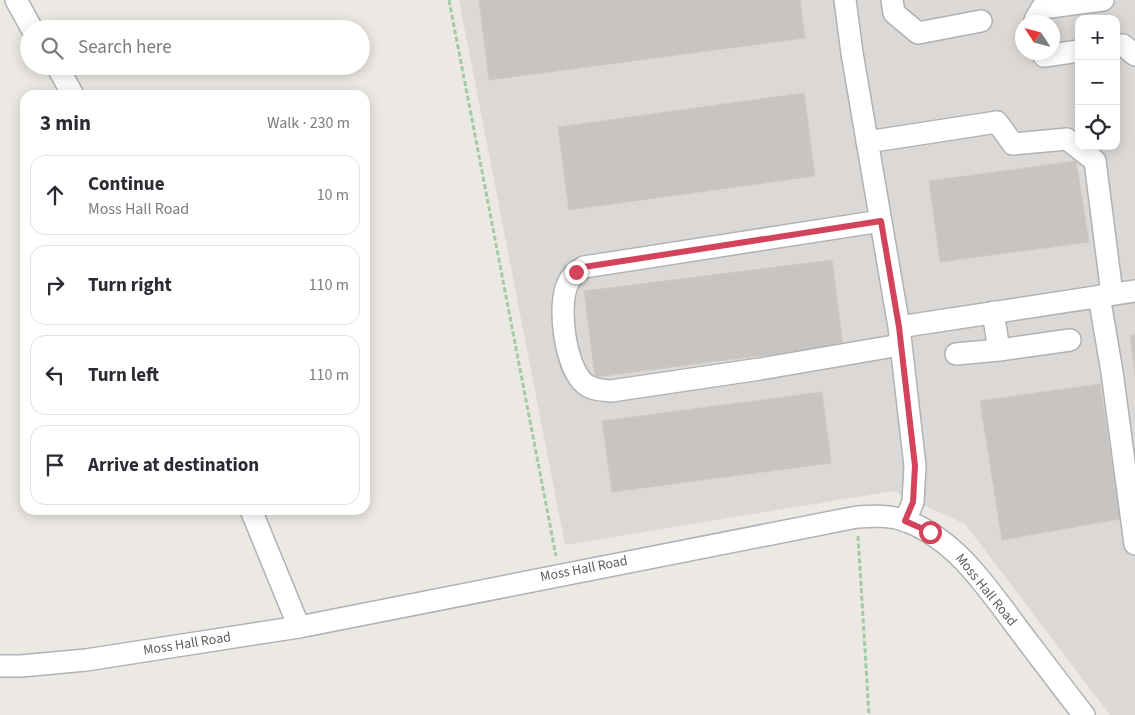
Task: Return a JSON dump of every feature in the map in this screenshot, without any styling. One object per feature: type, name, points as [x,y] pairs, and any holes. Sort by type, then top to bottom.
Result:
[{"type":"street","points":[[16,0],[27,20]]},
{"type":"street","points":[[846,0],[852,53],[899,336],[915,466],[913,502],[905,521]]},
{"type":"street","points":[[892,0],[894,13],[918,33],[981,21]]},
{"type":"street","points":[[1038,15],[1042,8],[1103,0]]},
{"type":"street","points":[[1060,54],[1075,52]]},
{"type":"street","points":[[62,75],[70,90]]},
{"type":"street","points":[[867,142],[996,122],[1013,144],[1067,139],[1095,162],[1112,372],[1135,544]]},
{"type":"street","points":[[881,221],[584,267],[576,272],[568,282],[563,298],[563,315],[572,364],[584,383],[596,389],[611,391],[760,369],[993,312],[1135,291]]},
{"type":"street","points":[[993,312],[999,350]]},
{"type":"street","points":[[956,354],[1070,340]]},
{"type":"street","points":[[253,515],[299,627]]},
{"type":"street","name":"Moss Hall Road","points":[[0,666],[86,660],[299,627],[857,516],[880,516],[905,521],[930,532],[956,552],[985,586],[1084,715]]},
{"type":"path","points":[[449,0],[560,574]]},
{"type":"path","points":[[857,516],[869,715]]},
{"type":"shaded area","points":[[459,0],[1135,0],[1135,715],[1110,715],[965,524],[893,491],[565,545]]},
{"type":"building","points":[[479,0],[800,0],[805,38],[489,80]]},
{"type":"building","points":[[804,93],[815,176],[569,210],[558,127]]},
{"type":"building","points":[[1076,161],[1089,242],[940,262],[929,181]]},
{"type":"building","points":[[832,260],[843,345],[595,377],[584,291]]},
{"type":"building","points":[[1130,335],[1135,335],[1135,376]]},
{"type":"building","points":[[1100,384],[1120,519],[1002,540],[980,401]]},
{"type":"building","points":[[822,392],[831,463],[612,492],[602,421]]},
{"type":"route","points":[[576,272],[584,267],[881,221],[899,327],[915,466],[913,502],[905,521],[930,532]]}]
